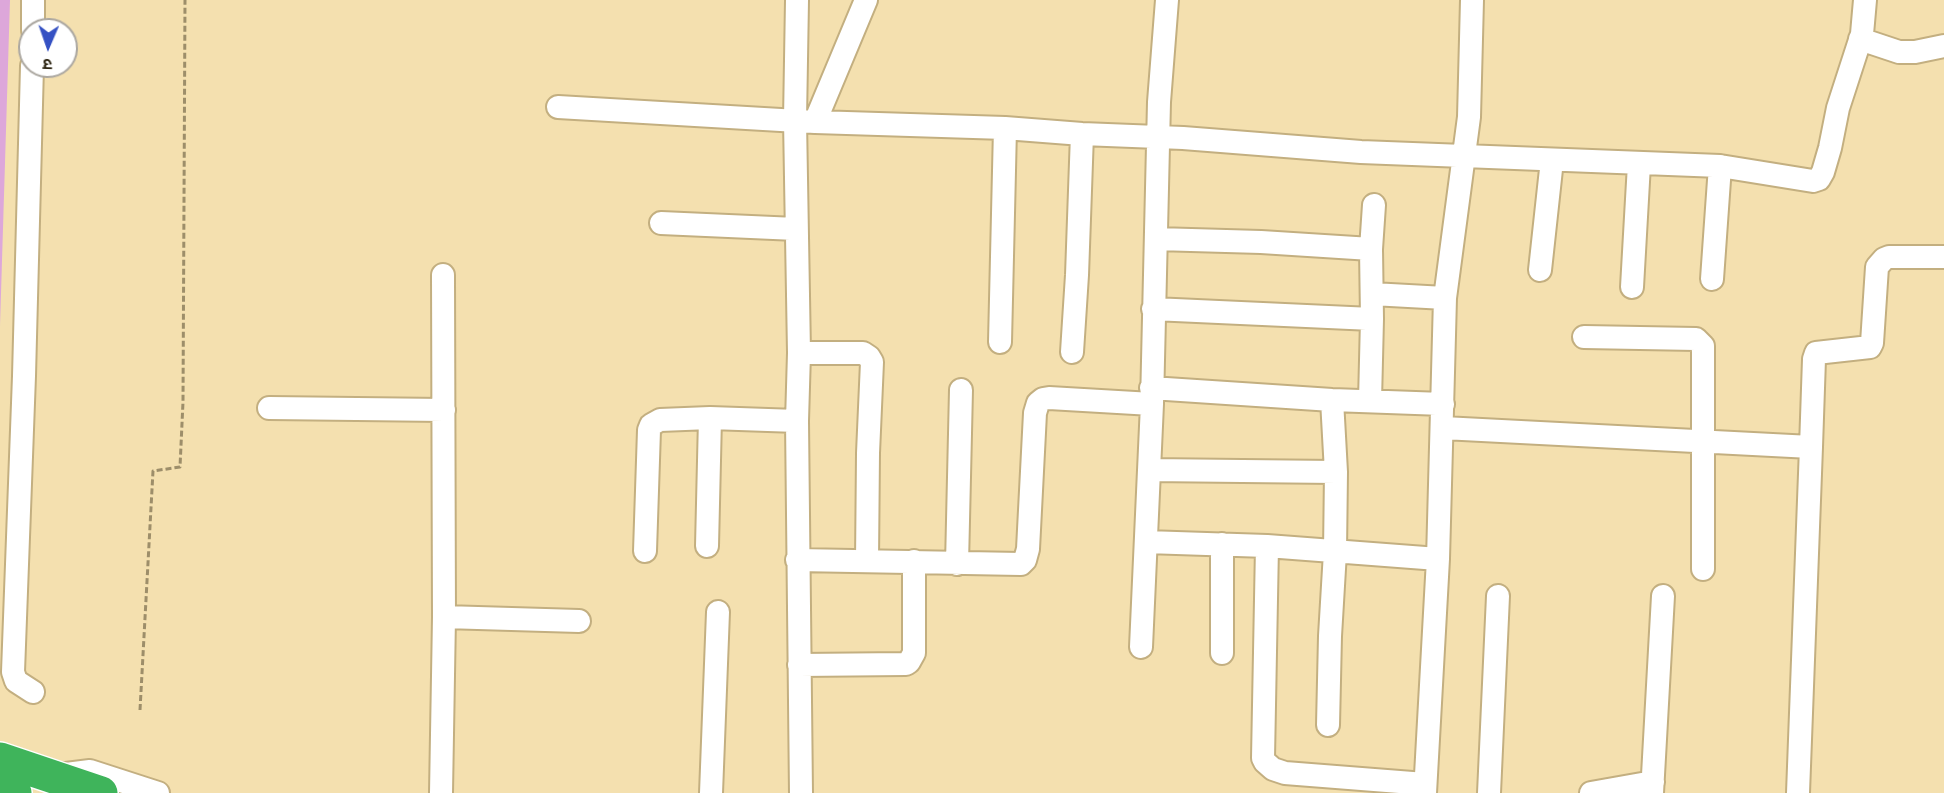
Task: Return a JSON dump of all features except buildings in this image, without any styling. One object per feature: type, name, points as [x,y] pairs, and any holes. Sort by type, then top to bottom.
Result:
[{"type":"highway","points":[[0,759],[101,793]]},
{"type":"highway","points":[[0,788],[15,793]]},
{"type":"street","points":[[33,0],[33,18]]},
{"type":"street","points":[[797,0],[805,121],[795,229],[799,353],[797,560],[801,793]]},
{"type":"street","points":[[805,121],[866,0]]},
{"type":"street","points":[[1142,647],[1162,50],[1167,0]]},
{"type":"street","points":[[1267,546],[1263,758],[1265,762],[1273,769],[1285,773],[1425,789],[1438,559],[1445,298],[1469,117],[1472,0]]},
{"type":"street","points":[[558,107],[805,121],[1005,128],[1183,138],[1361,152],[1720,166],[1811,181],[1819,179],[1823,172],[1838,108],[1860,39],[1865,15],[1865,0]]},
{"type":"street","points":[[1860,39],[1899,52],[1916,52],[1944,46]]},
{"type":"street","points":[[32,78],[13,672],[16,681],[33,692]]},
{"type":"street","points":[[1000,342],[1005,128]]},
{"type":"street","points":[[1071,352],[1077,275],[1082,134]]},
{"type":"street","points":[[1540,270],[1552,160]]},
{"type":"street","points":[[1632,287],[1639,164]]},
{"type":"street","points":[[1712,279],[1720,166]]},
{"type":"street","points":[[1371,401],[1371,249],[1374,205]]},
{"type":"street","points":[[661,223],[795,229]]},
{"type":"street","points":[[1156,239],[1262,242],[1371,249]]},
{"type":"street","points":[[1798,793],[1814,359],[1816,353],[1870,348],[1877,267],[1884,259],[1889,257],[1944,257]]},
{"type":"street","points":[[441,793],[444,617],[443,275]]},
{"type":"street","points":[[1372,294],[1445,298]]},
{"type":"street","points":[[1153,309],[1372,319]]},
{"type":"street","points":[[1584,338],[1696,339],[1701,342],[1703,352],[1703,569]]},
{"type":"street","points":[[799,353],[863,353],[872,362],[867,453],[867,561]]},
{"type":"street","points":[[957,564],[961,390]]},
{"type":"street","points":[[797,560],[914,561],[1015,566],[1021,564],[1025,560],[1028,549],[1035,413],[1042,399],[1151,396],[1443,404]]},
{"type":"street","points":[[1328,725],[1336,472],[1332,400]]},
{"type":"street","points":[[269,408],[444,410]]},
{"type":"street","points":[[645,550],[651,425],[660,420],[710,418],[797,421]]},
{"type":"street","points":[[707,546],[710,418]]},
{"type":"street","points":[[1443,428],[1811,447]]},
{"type":"street","points":[[1149,470],[1336,472]]},
{"type":"street","points":[[1146,542],[1267,546],[1438,559]]},
{"type":"street","points":[[1222,544],[1222,653]]},
{"type":"street","points":[[799,665],[906,664],[909,662],[914,653],[914,561]]},
{"type":"street","points":[[1489,793],[1498,596]]},
{"type":"street","points":[[1591,793],[1653,787],[1663,596]]},
{"type":"street","points":[[711,793],[718,612]]},
{"type":"street","points":[[444,617],[579,621]]},
{"type":"street","points":[[51,776],[90,771],[158,793]]},
{"type":"path","points":[[140,710],[153,471],[180,467],[183,402],[185,0]]},
{"type":"shaded area","points":[[0,0],[10,0],[0,326]]}]
